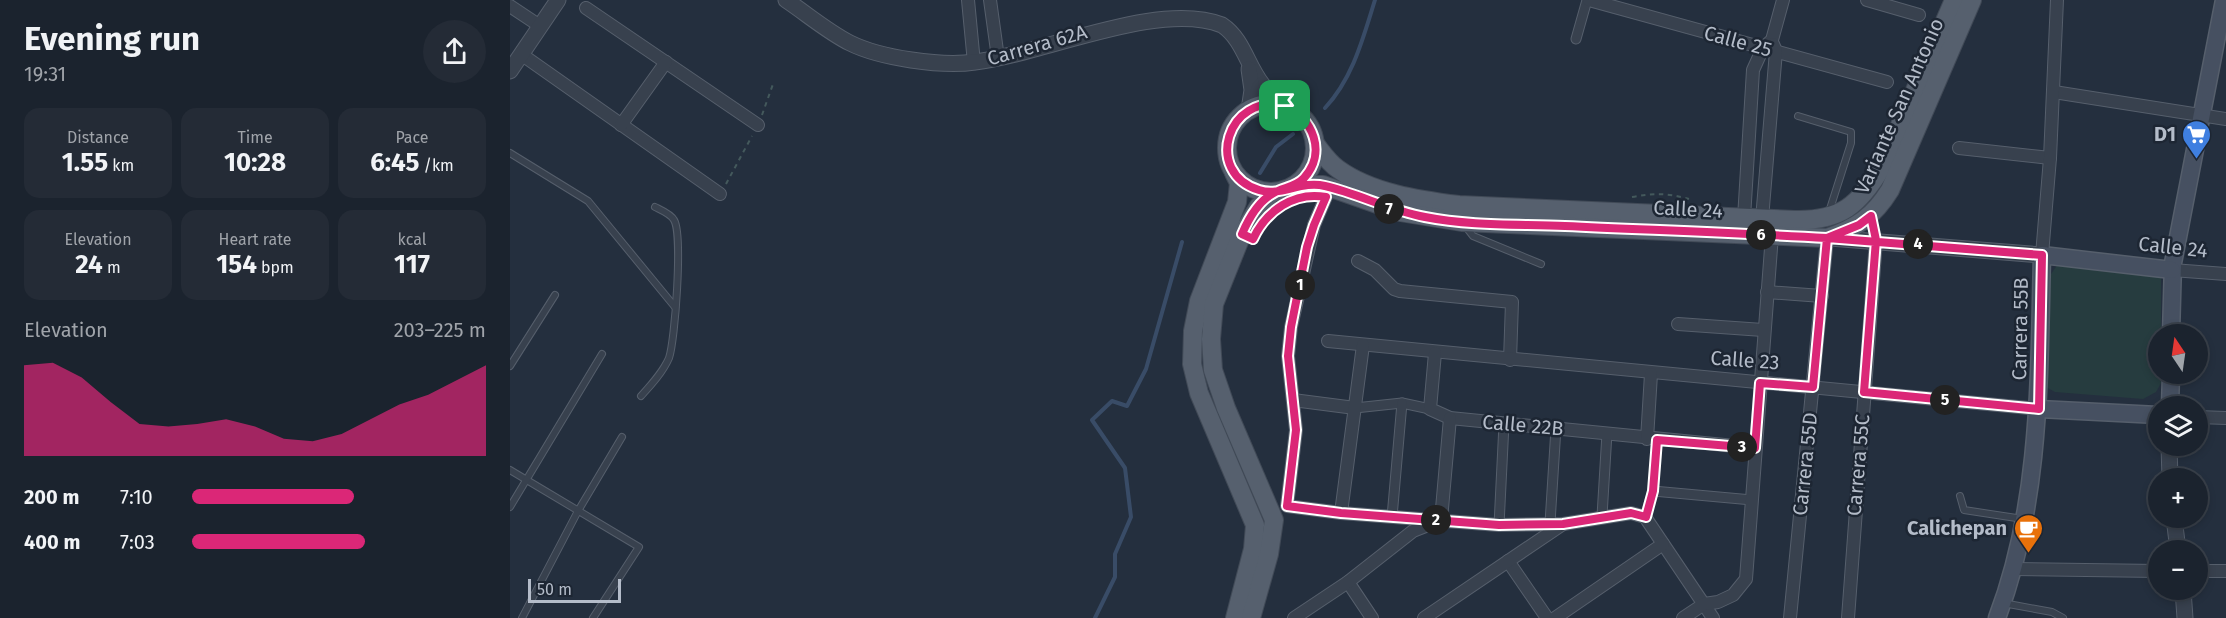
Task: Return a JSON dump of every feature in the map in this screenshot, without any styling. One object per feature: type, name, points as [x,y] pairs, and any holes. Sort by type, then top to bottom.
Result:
[{"type":"main road","name":"Variante San Antonio","points":[[1826,219],[1854,206],[1867,192],[1882,167],[1954,0]]},
{"type":"main road","name":"Variante San Antonio","points":[[1827,238],[1859,225],[1871,216],[1890,190],[1972,0]]},
{"type":"main road","points":[[2171,324],[2172,270],[2200,114],[2224,0]]},
{"type":"main road","points":[[1235,618],[1253,549],[1255,525],[1199,393],[1192,364],[1193,331],[1199,301],[1237,202],[1239,183],[1228,156],[1228,138],[1236,122],[1249,110],[1267,104],[1285,106],[1303,117],[1314,135],[1316,146],[1311,168],[1298,191],[1258,206],[1242,234],[1214,304],[1213,370],[1274,520],[1269,554],[1251,618]]},
{"type":"main road","name":"Calle 24","points":[[1316,146],[1336,168],[1351,177],[1400,195],[1428,201],[1459,205],[1762,219],[1826,219]]},
{"type":"main road","points":[[1234,172],[1251,188],[1274,200]]},
{"type":"main road","name":"Calle 24","points":[[1298,191],[1330,188],[1400,212],[1462,222],[1827,238]]},
{"type":"main road","name":"Calle 24","points":[[2042,255],[2172,270]]},
{"type":"main road","name":"Carrera 55B","points":[[1999,611],[2013,569],[2024,520],[2039,409],[2042,255]]},
{"type":"main road","name":"Calle 23","points":[[2039,409],[2148,414]]},
{"type":"street","points":[[510,71],[558,0]]},
{"type":"street","name":"Carrera 62A","points":[[786,0],[851,43],[882,54],[918,60],[974,63],[998,58],[1129,18],[1169,13],[1197,15],[1222,25],[1235,36],[1261,83],[1285,106]]},
{"type":"street","points":[[968,0],[974,63]]},
{"type":"street","points":[[990,0],[998,58]]},
{"type":"street","points":[[1576,39],[1588,0]]},
{"type":"street","name":"Calle 25","points":[[1588,0],[1770,46],[1887,82]]},
{"type":"street","points":[[1762,219],[1770,46],[1783,0]]},
{"type":"street","points":[[1867,0],[1919,15]]},
{"type":"street","name":"Carrera 55B","points":[[2042,255],[2054,92],[2057,0]]},
{"type":"street","points":[[510,6],[540,27]]},
{"type":"street","points":[[586,8],[758,125]]},
{"type":"street","points":[[1744,218],[1753,70],[1770,46]]},
{"type":"street","points":[[521,54],[720,194]]},
{"type":"street","name":"Carrera 62A","points":[[1247,57],[1252,90],[1249,110]]},
{"type":"street","points":[[621,125],[666,62]]},
{"type":"street","points":[[2054,92],[2226,119]]},
{"type":"street","points":[[1959,148],[2050,158]]},
{"type":"street","points":[[1330,188],[1314,225],[1291,327],[1288,356],[1296,430],[1287,506],[1341,513],[1499,525],[1563,524],[1631,513],[1646,517],[1713,618]]},
{"type":"street","points":[[1871,216],[1876,240]]},
{"type":"street","points":[[1683,618],[1704,604],[1718,602],[1733,595],[1746,579],[1763,330],[1772,235]]},
{"type":"street","name":"Calle 24","points":[[1827,238],[1876,240],[2042,255]]},
{"type":"street","name":"Carrera 55D","points":[[1790,618],[1827,238]]},
{"type":"street","name":"Carrera 55C","points":[[1848,618],[1876,240]]},
{"type":"street","points":[[1358,261],[1375,270],[1394,289],[1512,302],[1510,360]]},
{"type":"street","name":"Calle 24","points":[[2172,270],[2226,274]]},
{"type":"street","points":[[1767,292],[1822,296]]},
{"type":"street","points":[[1678,324],[1763,330]]},
{"type":"street","name":"Calle 23","points":[[1328,341],[1651,374],[2039,409]]},
{"type":"street","points":[[1341,513],[1363,345]]},
{"type":"street","points":[[1430,409],[1435,353]]},
{"type":"street","points":[[1646,517],[1653,491],[1651,374]]},
{"type":"street","name":"Calle 22B","points":[[1293,400],[1355,408],[1402,403],[1430,409],[1450,418],[1607,433],[1652,440],[1755,448]]},
{"type":"street","points":[[1392,517],[1402,403]]},
{"type":"street","points":[[2208,417],[2226,418]]},
{"type":"street","points":[[1441,520],[1450,418]]},
{"type":"street","points":[[1499,525],[1503,424]]},
{"type":"street","points":[[1550,523],[1556,428]]},
{"type":"street","points":[[1602,516],[1607,433]]},
{"type":"street","points":[[1653,491],[1752,500]]},
{"type":"street","points":[[1294,618],[1348,582],[1413,531],[1441,520]]},
{"type":"street","points":[[1424,618],[1563,524]]},
{"type":"street","points":[[1556,618],[1664,544]]},
{"type":"street","points":[[1508,561],[1547,618]]},
{"type":"street","points":[[2013,569],[2148,571]]},
{"type":"street","points":[[2208,571],[2226,571]]},
{"type":"street","points":[[1348,582],[1372,618]]},
{"type":"street","points":[[2183,600],[2185,618]]},
{"type":"lane","points":[[1798,116],[1851,132],[1851,143],[1826,219]]},
{"type":"lane","points":[[510,153],[588,201],[675,307]]},
{"type":"lane","points":[[641,396],[669,357],[675,307],[680,239],[674,218],[655,207]]},
{"type":"lane","points":[[1462,222],[1473,236],[1541,264]]},
{"type":"lane","points":[[510,366],[555,295]]},
{"type":"lane","points":[[510,507],[602,354]]},
{"type":"lane","points":[[522,618],[578,511],[622,437]]},
{"type":"lane","points":[[510,470],[639,547],[593,618]]},
{"type":"lane","points":[[1960,496],[1964,510],[2024,520]]},
{"type":"lane","points":[[1999,611],[2052,612],[2064,618]]},
{"type":"path","points":[[720,194],[758,125],[773,84]]},
{"type":"path","points":[[1274,200],[1298,191]]},
{"type":"path","points":[[1627,197],[1652,193],[1671,194],[1697,202]]},
{"type":"green space","points":[[2060,261],[2154,271],[2161,278],[2161,324],[2148,324],[2148,384],[2160,384],[2156,392],[2143,399],[2055,392],[2046,387],[2049,277]]},
{"type":"waterway","points":[[1325,108],[1350,71],[1375,0]]},
{"type":"waterway","points":[[1260,173],[1276,147],[1293,134]]},
{"type":"waterway","points":[[1095,618],[1115,577],[1115,554],[1131,517],[1125,468],[1092,420],[1112,401],[1127,406],[1146,369],[1182,242]]},
{"type":"place","name":"D1","points":[[2197,160]]},
{"type":"place","name":"Calichepan","points":[[2028,554]]},
{"type":"route","points":[[1285,106],[1267,104],[1258,106],[1242,115],[1231,129],[1227,147],[1230,165],[1242,181],[1251,188],[1273,192],[1281,191],[1288,189],[1295,185],[1323,185],[1400,212],[1462,222],[1827,238],[1846,232],[1871,216],[1876,240],[1864,392],[2039,409],[2042,255],[1876,240],[1827,238],[1813,387],[1760,383],[1755,448],[1657,440],[1653,491],[1646,517],[1631,513],[1563,524],[1499,525],[1341,513],[1287,506],[1296,430],[1288,356],[1291,327],[1307,247],[1326,197],[1310,196],[1285,204],[1268,215],[1260,224],[1253,239],[1242,234],[1258,206],[1273,192],[1288,189],[1304,178],[1315,157],[1316,146],[1310,125],[1295,110],[1285,106]]}]
